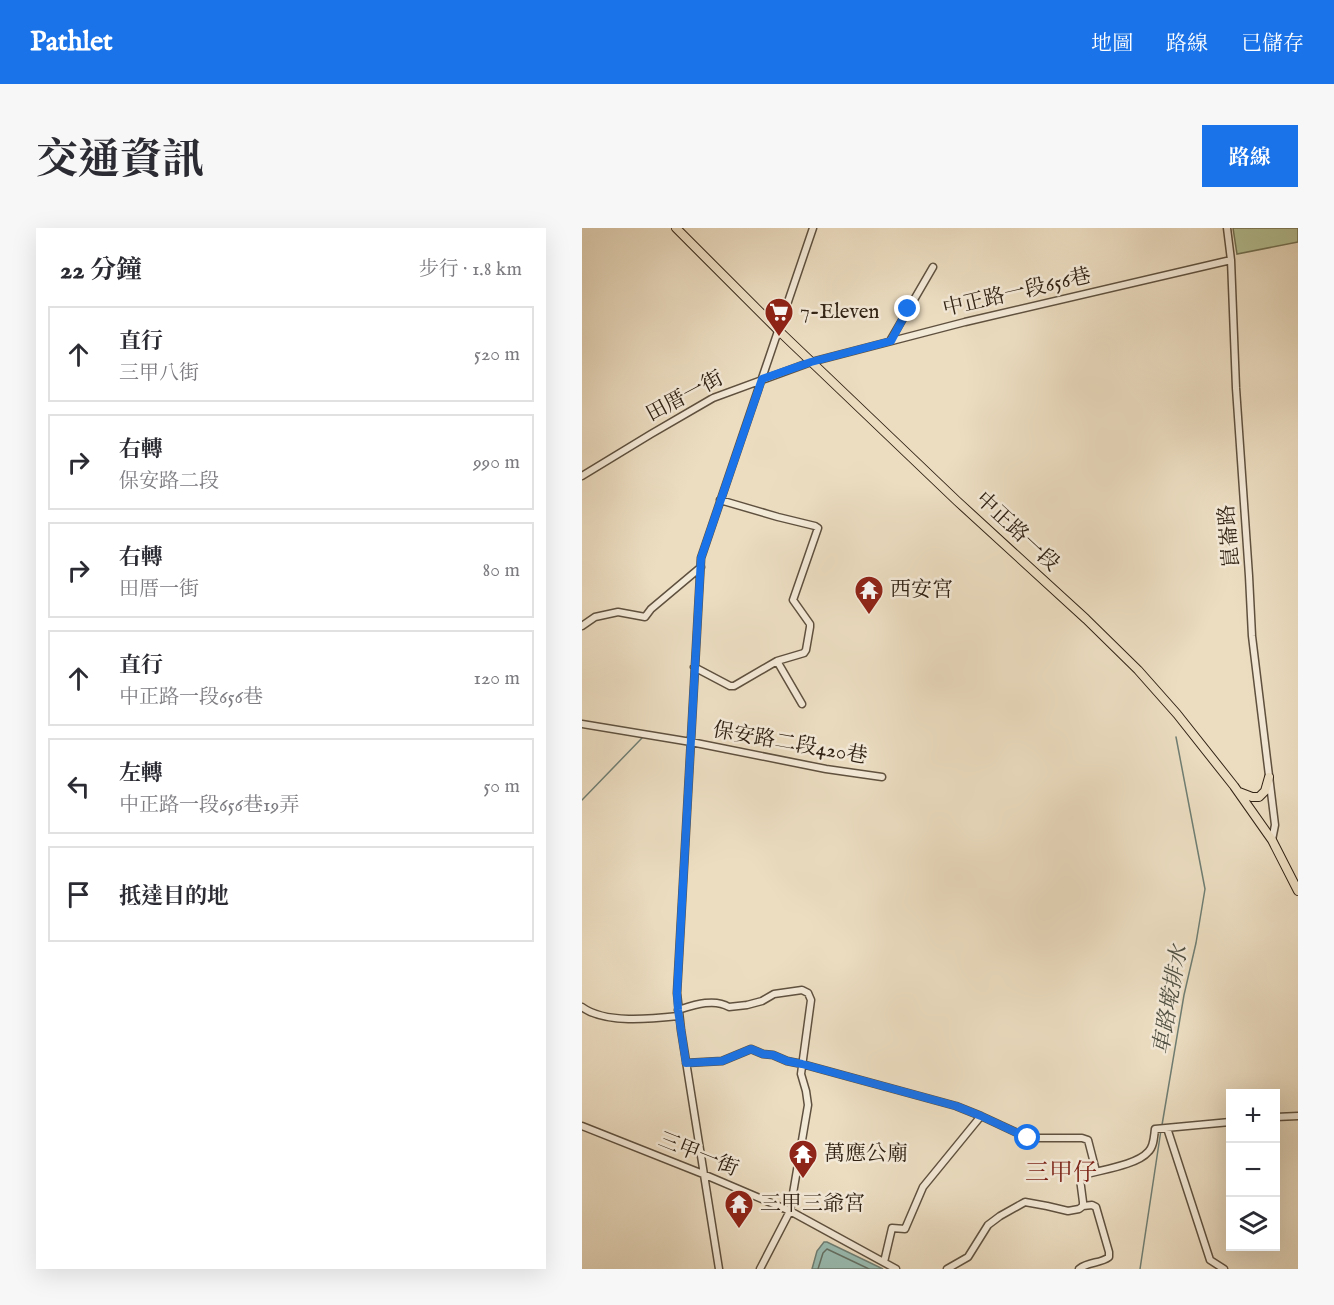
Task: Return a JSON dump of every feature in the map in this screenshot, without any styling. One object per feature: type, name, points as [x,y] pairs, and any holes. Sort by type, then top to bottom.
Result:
[{"type":"main road","name":"中正路一段","points":[[676,228],[811,362],[1138,670],[1177,714],[1238,792],[1272,840],[1298,891]]},
{"type":"main road","points":[[1238,792],[1259,797],[1265,790],[1269,777]]},
{"type":"street","points":[[719,1269],[678,1013],[678,974],[701,558],[813,228]]},
{"type":"street","name":"崑崙路","points":[[1227,228],[1231,260],[1236,388],[1250,576],[1252,636],[1275,825],[1272,840]]},
{"type":"street","name":"中正路一段656巷","points":[[811,362],[1231,260]]},
{"type":"street","points":[[891,341],[933,267]]},
{"type":"street","name":"田厝一街","points":[[582,476],[713,398],[811,362]]},
{"type":"street","points":[[694,667],[734,686],[777,661],[799,655],[806,650],[810,624],[792,600],[818,528],[720,500]]},
{"type":"street","points":[[582,626],[595,617],[618,612],[645,616],[701,567]]},
{"type":"street","points":[[777,661],[802,704]]},
{"type":"street","name":"保安路二段420巷","points":[[582,724],[691,742],[826,769],[882,777]]},
{"type":"street","points":[[582,1007],[590,1013],[633,1020],[678,1013],[711,1002],[729,1007],[762,1001],[774,994],[802,990],[808,993],[811,1000],[801,1074],[808,1105],[790,1211],[760,1269]]},
{"type":"street","points":[[686,1063],[722,1061],[751,1049],[787,1061],[956,1106],[1028,1138],[1088,1140],[1096,1171]]},
{"type":"street","points":[[884,1262],[892,1228],[905,1229],[923,1187],[981,1116]]},
{"type":"street","points":[[1280,1117],[1298,1116]]},
{"type":"street","points":[[1083,1206],[1080,1179],[1084,1175],[1134,1161],[1148,1153],[1152,1147],[1155,1129],[1226,1122]]},
{"type":"street","name":"三甲一街","points":[[582,1126],[790,1211],[896,1269]]},
{"type":"street","points":[[1167,1128],[1210,1260],[1224,1269]]},
{"type":"street","points":[[947,1269],[968,1257],[988,1225],[1000,1215],[1025,1202],[1068,1211],[1083,1206],[1096,1207],[1109,1257],[1084,1265],[1079,1269]]},
{"type":"green space","points":[[1233,228],[1298,228],[1298,242],[1237,254]]},
{"type":"water","points":[[824,1242],[883,1269],[812,1269],[817,1251]]},
{"type":"waterway","name":"車路墘排水","points":[[1162,1125],[1205,889],[1176,737]]},
{"type":"waterway","points":[[582,800],[642,738]]},
{"type":"waterway","name":"車路墘排水","points":[[1140,1269],[1161,1130]]},
{"type":"place","name":"7-Eleven","points":[[779,338]]},
{"type":"place","name":"西安宮","points":[[869,616]]},
{"type":"place","name":"萬應公廟","points":[[803,1180]]},
{"type":"place","name":"三甲三爺宮","points":[[739,1230]]},
{"type":"district","name":"三甲仔","points":[[1061,1173]]},
{"type":"route","points":[[908,309],[891,341],[811,362],[762,379],[701,558],[677,993],[678,1010],[686,1063],[722,1061],[751,1049],[787,1061],[956,1106],[1028,1138]]}]
